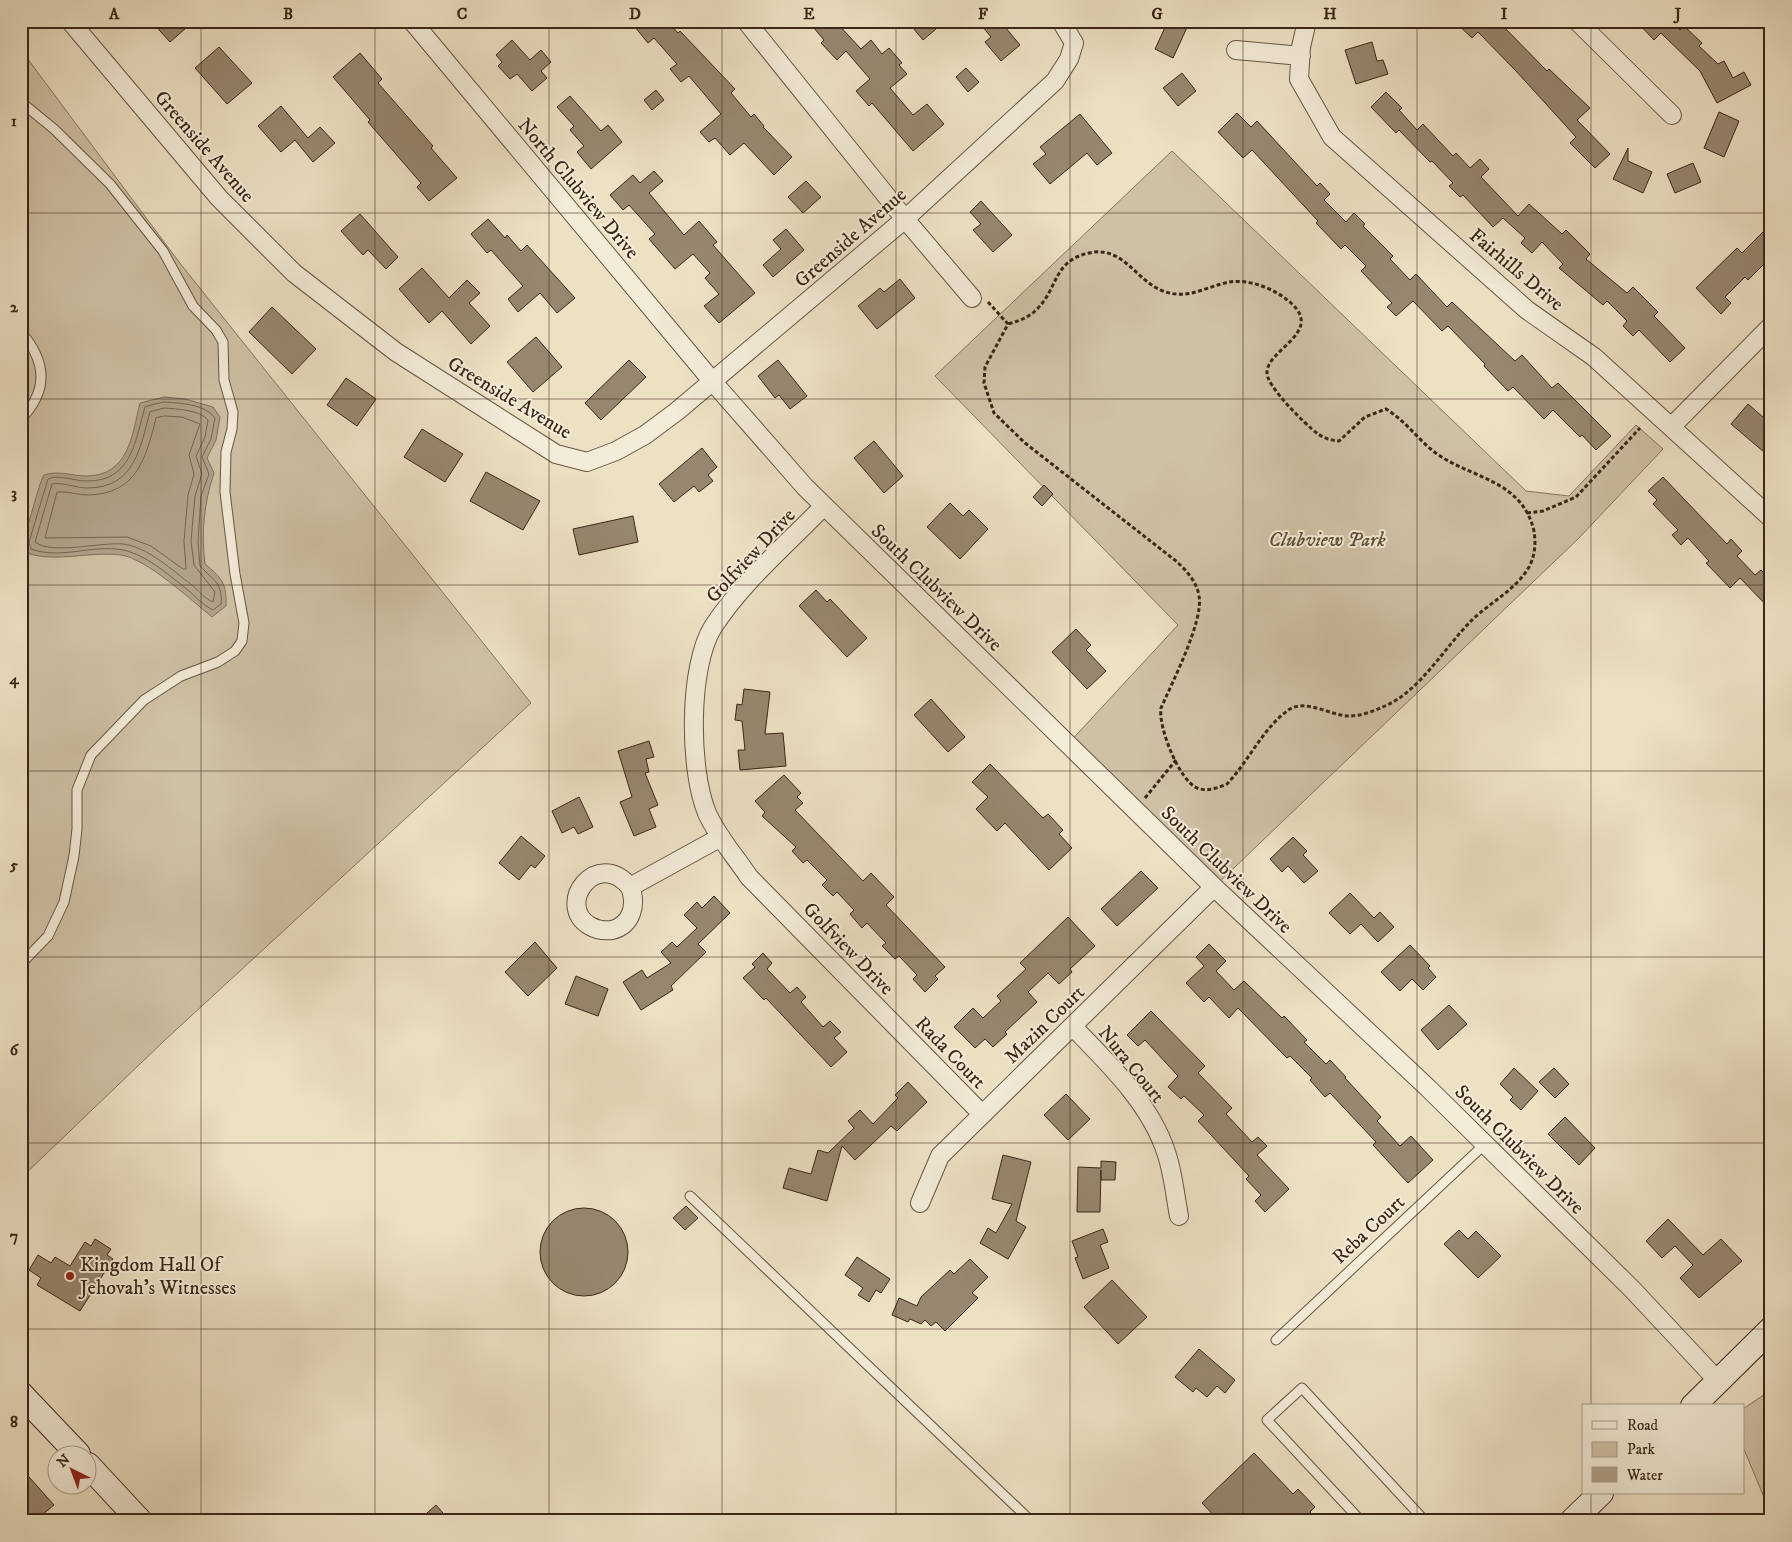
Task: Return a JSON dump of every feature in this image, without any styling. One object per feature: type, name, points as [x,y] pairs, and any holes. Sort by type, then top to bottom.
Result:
[{"type":"main road","points":[[1695,1404],[1771,1330]]},
{"type":"main road","points":[[21,1394],[68,1444]]},
{"type":"main road","points":[[98,1475],[140,1521]]},
{"type":"main road","points":[[1572,1521],[1600,1494]]},
{"type":"street","name":"Greenside Avenue","points":[[70,21],[219,198],[294,274],[396,352],[556,454],[586,462],[616,451],[653,429],[712,382],[905,219],[1055,81],[1069,59],[1074,43],[1061,21]]},
{"type":"street","name":"North Clubview Drive","points":[[412,21],[712,382]]},
{"type":"street","points":[[746,21],[905,219],[972,298]]},
{"type":"street","name":"Fairhills Drive","points":[[1307,21],[1301,51],[1299,79],[1332,138],[1527,310],[1594,357],[1771,518]]},
{"type":"street","points":[[1577,21],[1672,115]]},
{"type":"street","points":[[1236,50],[1301,51]]},
{"type":"street","points":[[1670,427],[1771,326]]},
{"type":"street","name":"South Clubview Drive","points":[[712,382],[824,506],[1214,887],[1485,1144],[1632,1289],[1718,1381]]},
{"type":"street","name":"Golfview Drive","points":[[824,506],[742,590],[712,628],[698,671],[693,732],[700,792],[708,814],[721,837],[749,877],[890,1019]]},
{"type":"street","points":[[630,887],[721,837]]},
{"type":"street","name":"Mazin Court","points":[[920,1203],[940,1156],[1214,887]]},
{"type":"street","name":"Rada Court","points":[[890,1019],[982,1114]]},
{"type":"street","name":"Nura Court","points":[[1073,1027],[1118,1074],[1151,1121],[1166,1152],[1179,1216]]},
{"type":"lane","points":[[21,102],[54,129],[110,184],[163,251],[193,306],[216,330],[222,342],[224,380],[233,412],[232,429],[226,452],[225,492],[244,622],[242,641],[235,651],[218,662],[181,676],[144,700],[91,755],[77,790],[74,856],[64,902],[48,936],[21,964]]},
{"type":"lane","points":[[21,332],[34,348],[42,370],[41,384],[35,400],[21,419]]},
{"type":"lane","name":"Reba Court","points":[[1276,1340],[1485,1144]]},
{"type":"lane","points":[[690,1196],[1031,1521]]},
{"type":"lane","points":[[1361,1521],[1267,1420],[1302,1388],[1425,1521]]},
{"type":"path","points":[[1106,251],[1122,259],[1151,285],[1176,295],[1194,294],[1227,282],[1240,281],[1255,284],[1293,305],[1299,315],[1300,326],[1293,339],[1268,366],[1266,374],[1270,383],[1305,423],[1328,439],[1339,441],[1365,417],[1386,409],[1397,416],[1437,454],[1504,488],[1515,497],[1527,513],[1534,535],[1535,550],[1529,567],[1517,582],[1478,613],[1434,664],[1403,696],[1387,705],[1350,716],[1332,714],[1303,706],[1292,708],[1267,732],[1234,778],[1218,788],[1199,789],[1190,784],[1182,774],[1160,719],[1161,708],[1197,624],[1199,596],[1193,580],[1176,561],[1025,442],[994,413],[984,383],[985,367],[1008,324],[1022,320],[1035,312],[1046,298],[1064,264],[1075,256],[1106,251]]},
{"type":"path","points":[[972,298],[990,302],[1008,324]]},
{"type":"path","points":[[1527,513],[1543,511],[1576,497],[1640,428]]},
{"type":"path","points":[[1134,809],[1176,760]]},
{"type":"green space","points":[[21,50],[179,262],[531,703],[165,1040],[21,1178]]},
{"type":"green space","name":"Clubview Park","points":[[1172,151],[1526,491],[1569,496],[1636,425],[1663,449],[1578,539],[1214,887],[1068,744],[1178,625],[935,376]]},
{"type":"green space","points":[[1771,1390],[1771,1514],[1744,1449],[1744,1408]]},
{"type":"water","points":[[164,397],[185,399],[213,407],[220,417],[216,440],[207,458],[214,473],[206,507],[203,541],[205,564],[216,573],[222,582],[226,592],[226,606],[212,617],[156,572],[132,558],[109,554],[61,557],[38,556],[26,553],[23,542],[44,475],[60,473],[86,476],[100,474],[111,469],[126,452],[131,440],[140,403]]},
{"type":"building","points":[[151,21],[194,21],[170,42]]},
{"type":"building","points":[[630,21],[667,21],[678,33],[680,31],[735,89],[731,93],[751,117],[754,114],[763,127],[792,157],[774,175],[744,143],[730,155],[715,138],[709,142],[700,132],[721,114],[689,76],[681,82],[670,69],[677,64],[654,38],[648,43]]},
{"type":"building","points":[[808,21],[835,21],[861,49],[871,40],[882,54],[889,48],[902,63],[899,65],[907,74],[890,88],[913,115],[927,104],[944,124],[913,151],[872,103],[869,106],[856,91],[870,79],[846,51],[837,60],[821,43],[824,40]]},
{"type":"building","points":[[921,21],[929,21],[936,29],[923,40],[913,28]]},
{"type":"building","points":[[978,21],[1000,21],[1020,45],[1001,61],[985,42],[991,37]]},
{"type":"building","points":[[1168,21],[1190,21],[1173,58],[1155,49]]},
{"type":"building","points":[[1454,21],[1498,21],[1547,71],[1549,69],[1590,108],[1577,120],[1610,154],[1595,168],[1570,143],[1576,137],[1516,71],[1478,32],[1472,38]]},
{"type":"building","points":[[1636,21],[1673,21],[1680,30],[1684,26],[1702,43],[1699,46],[1718,64],[1724,61],[1733,78],[1744,72],[1751,85],[1717,103],[1700,71],[1661,33],[1654,40]]},
{"type":"building","points":[[512,40],[530,60],[541,50],[551,62],[541,71],[547,78],[532,91],[517,74],[510,79],[498,66],[502,62],[496,55]]},
{"type":"building","points":[[1372,42],[1377,61],[1383,60],[1388,74],[1356,84],[1345,50]]},
{"type":"building","points":[[219,47],[252,83],[227,104],[195,68]]},
{"type":"building","points":[[360,53],[382,79],[378,83],[433,146],[431,148],[457,178],[429,201],[417,187],[421,183],[368,122],[370,120],[333,77]]},
{"type":"building","points":[[966,68],[979,82],[968,92],[956,77]]},
{"type":"building","points":[[1182,73],[1196,91],[1178,106],[1163,88]]},
{"type":"building","points":[[656,90],[664,100],[652,110],[644,100]]},
{"type":"building","points":[[1386,92],[1402,108],[1399,110],[1417,130],[1423,124],[1453,156],[1456,153],[1470,168],[1480,159],[1489,169],[1481,177],[1518,216],[1529,204],[1562,234],[1566,230],[1590,254],[1586,259],[1627,293],[1633,287],[1658,312],[1654,316],[1685,348],[1670,362],[1639,330],[1633,336],[1623,326],[1627,321],[1607,301],[1603,305],[1559,268],[1563,264],[1542,242],[1532,253],[1521,243],[1525,238],[1503,218],[1493,227],[1463,195],[1460,197],[1449,186],[1453,183],[1432,161],[1430,162],[1399,130],[1396,133],[1371,107]]},
{"type":"building","points":[[570,96],[601,131],[608,125],[622,142],[591,169],[577,152],[584,146],[570,130],[574,126],[557,107]]},
{"type":"building","points":[[281,106],[308,138],[320,127],[335,143],[313,162],[295,140],[281,152],[258,126]]},
{"type":"building","points":[[1719,112],[1739,121],[1724,157],[1704,148]]},
{"type":"building","points":[[1237,113],[1251,127],[1257,121],[1317,186],[1320,183],[1330,194],[1324,200],[1346,222],[1354,213],[1365,224],[1363,226],[1393,256],[1390,259],[1410,280],[1416,274],[1447,307],[1452,302],[1515,361],[1522,355],[1552,388],[1558,383],[1611,436],[1596,450],[1553,410],[1544,419],[1513,387],[1508,391],[1448,326],[1442,331],[1413,301],[1396,316],[1387,307],[1392,303],[1361,271],[1366,266],[1345,245],[1341,249],[1316,223],[1318,221],[1252,150],[1243,158],[1218,132]]},
{"type":"building","points":[[1080,114],[1112,153],[1097,165],[1087,153],[1050,184],[1033,164],[1046,154],[1040,147]]},
{"type":"building","points":[[1628,148],[1628,161],[1652,172],[1643,193],[1613,179]]},
{"type":"building","points":[[1693,163],[1701,182],[1675,193],[1667,174]]},
{"type":"building","points":[[654,171],[663,181],[649,193],[684,235],[699,221],[717,242],[713,245],[755,293],[719,323],[704,306],[719,294],[705,278],[710,273],[693,254],[675,269],[649,239],[655,234],[629,205],[623,210],[610,195],[633,175],[640,183]]},
{"type":"building","points":[[806,181],[821,197],[803,213],[788,197]]},
{"type":"building","points":[[981,201],[1012,235],[993,252],[973,230],[981,224],[970,212]]},
{"type":"building","points":[[360,214],[398,257],[386,269],[368,250],[363,255],[341,231]]},
{"type":"building","points":[[488,219],[505,238],[507,235],[521,251],[527,245],[575,298],[557,313],[540,293],[518,312],[508,299],[523,286],[491,250],[487,253],[471,234]]},
{"type":"building","points":[[1771,224],[1771,257],[1748,280],[1745,277],[1725,297],[1731,303],[1721,314],[1696,288],[1737,248],[1742,253]]},
{"type":"building","points":[[786,229],[804,250],[773,277],[763,265],[781,249],[773,240]]},
{"type":"building","points":[[422,268],[449,298],[467,280],[480,293],[469,303],[490,326],[471,344],[442,311],[429,323],[399,289]]},
{"type":"building","points":[[900,279],[915,298],[877,329],[858,306],[880,288],[884,292]]},
{"type":"building","points":[[272,307],[316,349],[292,374],[249,332]]},
{"type":"building","points":[[536,337],[562,367],[533,392],[507,362]]},
{"type":"building","points":[[629,360],[646,377],[601,420],[585,403]]},
{"type":"building","points":[[778,360],[807,396],[790,409],[779,395],[775,398],[758,376]]},
{"type":"building","points":[[346,378],[376,399],[357,426],[327,405]]},
{"type":"building","points":[[1748,404],[1771,424],[1771,458],[1731,424]]},
{"type":"building","points":[[422,429],[463,454],[445,482],[404,457]]},
{"type":"building","points":[[874,441],[903,476],[884,493],[854,458]]},
{"type":"building","points":[[702,448],[717,467],[708,475],[713,481],[699,492],[694,486],[674,502],[659,484]]},
{"type":"building","points":[[486,472],[540,501],[523,530],[470,501]]},
{"type":"building","points":[[1663,477],[1727,544],[1731,539],[1742,551],[1737,556],[1755,575],[1761,570],[1771,580],[1771,610],[1740,578],[1730,588],[1706,563],[1709,561],[1688,538],[1681,545],[1672,535],[1678,530],[1653,504],[1657,500],[1648,491]]},
{"type":"building","points":[[1044,485],[1053,494],[1042,506],[1033,497]]},
{"type":"building","points":[[950,503],[963,516],[969,510],[988,529],[960,559],[927,527]]},
{"type":"building","points":[[633,516],[638,542],[579,555],[573,529]]},
{"type":"building","points":[[816,590],[827,602],[830,599],[867,638],[847,657],[799,606]]},
{"type":"building","points":[[1076,629],[1091,645],[1086,650],[1106,671],[1087,689],[1052,652]]},
{"type":"building","points":[[744,689],[770,692],[765,734],[783,733],[786,766],[740,770],[738,750],[745,750],[742,721],[735,720],[737,704],[742,705]]},
{"type":"building","points":[[931,699],[965,737],[948,752],[914,715]]},
{"type":"building","points":[[649,741],[654,757],[646,759],[649,772],[645,773],[658,805],[649,809],[656,827],[634,836],[620,802],[632,797],[618,751]]},
{"type":"building","points":[[990,764],[1043,818],[1048,814],[1063,830],[1059,834],[1072,848],[1049,870],[1005,823],[997,831],[976,809],[988,797],[972,782]]},
{"type":"building","points":[[784,775],[801,793],[797,797],[803,803],[795,810],[863,881],[871,873],[894,897],[886,905],[945,967],[935,976],[938,979],[925,992],[913,979],[917,975],[899,956],[895,959],[882,946],[886,943],[867,923],[862,928],[850,914],[854,910],[837,892],[833,896],[822,885],[827,880],[807,860],[803,863],[792,851],[796,847],[762,816],[765,812],[755,801]]},
{"type":"building","points":[[579,797],[593,827],[578,834],[574,827],[562,833],[552,811]]},
{"type":"building","points":[[521,836],[545,856],[535,868],[531,865],[519,880],[499,863]]},
{"type":"building","points":[[1293,837],[1307,851],[1303,855],[1318,871],[1304,883],[1288,866],[1282,872],[1270,859]]},
{"type":"building","points":[[1141,871],[1158,888],[1117,926],[1101,909]]},
{"type":"building","points":[[1350,893],[1374,918],[1380,912],[1394,927],[1378,942],[1361,924],[1350,934],[1329,913]]},
{"type":"building","points":[[714,896],[730,913],[698,944],[706,952],[671,986],[673,990],[641,1010],[623,982],[642,970],[647,978],[671,963],[661,952],[672,942],[677,947],[697,928],[684,915],[697,902],[702,908]]},
{"type":"building","points":[[1068,917],[1095,946],[1070,969],[1072,972],[1059,984],[1048,973],[1028,992],[1037,1002],[1005,1032],[1007,1034],[993,1047],[985,1039],[975,1048],[954,1027],[973,1008],[983,1018],[1001,1001],[997,996],[1026,969],[1020,963]]},
{"type":"building","points":[[535,942],[557,968],[528,996],[505,972]]},
{"type":"building","points":[[1209,944],[1226,961],[1216,971],[1234,990],[1244,981],[1282,1018],[1284,1016],[1307,1040],[1304,1042],[1326,1064],[1330,1060],[1381,1117],[1377,1121],[1400,1146],[1411,1136],[1433,1160],[1408,1183],[1373,1145],[1376,1142],[1330,1093],[1325,1097],[1310,1080],[1312,1078],[1290,1056],[1287,1058],[1238,1008],[1229,1018],[1209,997],[1204,1002],[1186,983],[1204,966],[1196,957]]},
{"type":"building","points":[[1410,945],[1430,966],[1428,968],[1436,977],[1423,990],[1412,979],[1400,991],[1381,972]]},
{"type":"building","points":[[763,953],[772,963],[767,969],[790,993],[797,987],[806,997],[801,1002],[823,1027],[830,1021],[841,1032],[834,1038],[847,1052],[831,1067],[766,998],[764,1000],[743,978],[755,967],[752,964]]},
{"type":"building","points":[[576,976],[608,989],[598,1016],[565,1004]]},
{"type":"building","points":[[1449,1005],[1467,1024],[1438,1050],[1421,1030]]},
{"type":"building","points":[[1151,1011],[1205,1066],[1198,1073],[1232,1108],[1226,1114],[1252,1142],[1258,1137],[1267,1146],[1257,1155],[1289,1189],[1265,1212],[1255,1201],[1261,1195],[1246,1179],[1249,1176],[1198,1121],[1204,1115],[1184,1096],[1181,1099],[1168,1087],[1178,1076],[1145,1040],[1138,1046],[1127,1035]]},
{"type":"building","points":[[1514,1068],[1538,1091],[1521,1110],[1510,1100],[1513,1097],[1500,1084]]},
{"type":"building","points":[[1554,1068],[1569,1084],[1555,1098],[1539,1082]]},
{"type":"building","points":[[908,1082],[927,1102],[897,1131],[891,1126],[855,1160],[842,1146],[827,1201],[783,1188],[789,1168],[811,1174],[818,1150],[828,1153],[854,1128],[848,1121],[860,1110],[873,1124],[898,1098],[895,1095]]},
{"type":"building","points":[[1066,1094],[1090,1119],[1068,1140],[1044,1115]]},
{"type":"building","points":[[1565,1117],[1595,1148],[1579,1165],[1548,1134]]},
{"type":"building","points":[[1003,1155],[1031,1162],[1016,1221],[1026,1227],[1008,1259],[980,1243],[988,1228],[996,1233],[1012,1204],[992,1199]]},
{"type":"building","points":[[1101,1161],[1116,1162],[1115,1180],[1101,1180],[1101,1170],[1100,1212],[1077,1212],[1078,1167],[1101,1168]]},
{"type":"building","points":[[686,1206],[698,1218],[685,1230],[673,1218]]},
{"type":"building","points":[[575,1208],[593,1208],[609,1215],[621,1227],[628,1243],[628,1261],[621,1277],[609,1289],[593,1296],[575,1296],[559,1289],[547,1277],[540,1261],[540,1243],[547,1227],[559,1215]]},
{"type":"building","points":[[1668,1219],[1703,1255],[1721,1239],[1742,1261],[1699,1298],[1680,1278],[1693,1265],[1675,1246],[1662,1258],[1646,1241]]},
{"type":"building","points":[[1103,1229],[1108,1242],[1100,1245],[1109,1268],[1083,1279],[1075,1258],[1078,1257],[1072,1241]]},
{"type":"building","points":[[1459,1230],[1468,1239],[1476,1231],[1501,1256],[1478,1278],[1444,1244]]},
{"type":"building","name":"Kingdom Hall Of Jehovah's Witnesses","points":[[95,1239],[111,1249],[107,1255],[113,1259],[80,1311],[37,1285],[41,1278],[29,1270],[38,1255],[51,1263],[55,1257],[70,1266],[85,1242],[91,1246]]},
{"type":"building","points":[[857,1257],[890,1279],[881,1293],[876,1290],[869,1302],[858,1295],[863,1288],[845,1275]]},
{"type":"building","points":[[970,1259],[988,1277],[972,1293],[978,1298],[945,1331],[936,1322],[931,1326],[925,1320],[921,1324],[910,1319],[908,1322],[892,1315],[899,1298],[917,1306],[921,1297],[950,1270],[954,1274]]},
{"type":"building","points":[[1112,1280],[1147,1317],[1118,1344],[1084,1307]]},
{"type":"building","points":[[1199,1349],[1235,1380],[1225,1393],[1217,1386],[1207,1397],[1196,1388],[1193,1392],[1175,1377]]},
{"type":"building","points":[[1254,1453],[1293,1494],[1298,1489],[1315,1507],[1310,1512],[1318,1521],[1219,1521],[1202,1503]]},
{"type":"building","points":[[21,1468],[54,1505],[35,1521],[21,1521]]},
{"type":"building","points":[[436,1505],[450,1521],[418,1521]]},
{"type":"place","name":"Kingdom Hall Of Jehovah's Witnesses","points":[[70,1276]]}]
